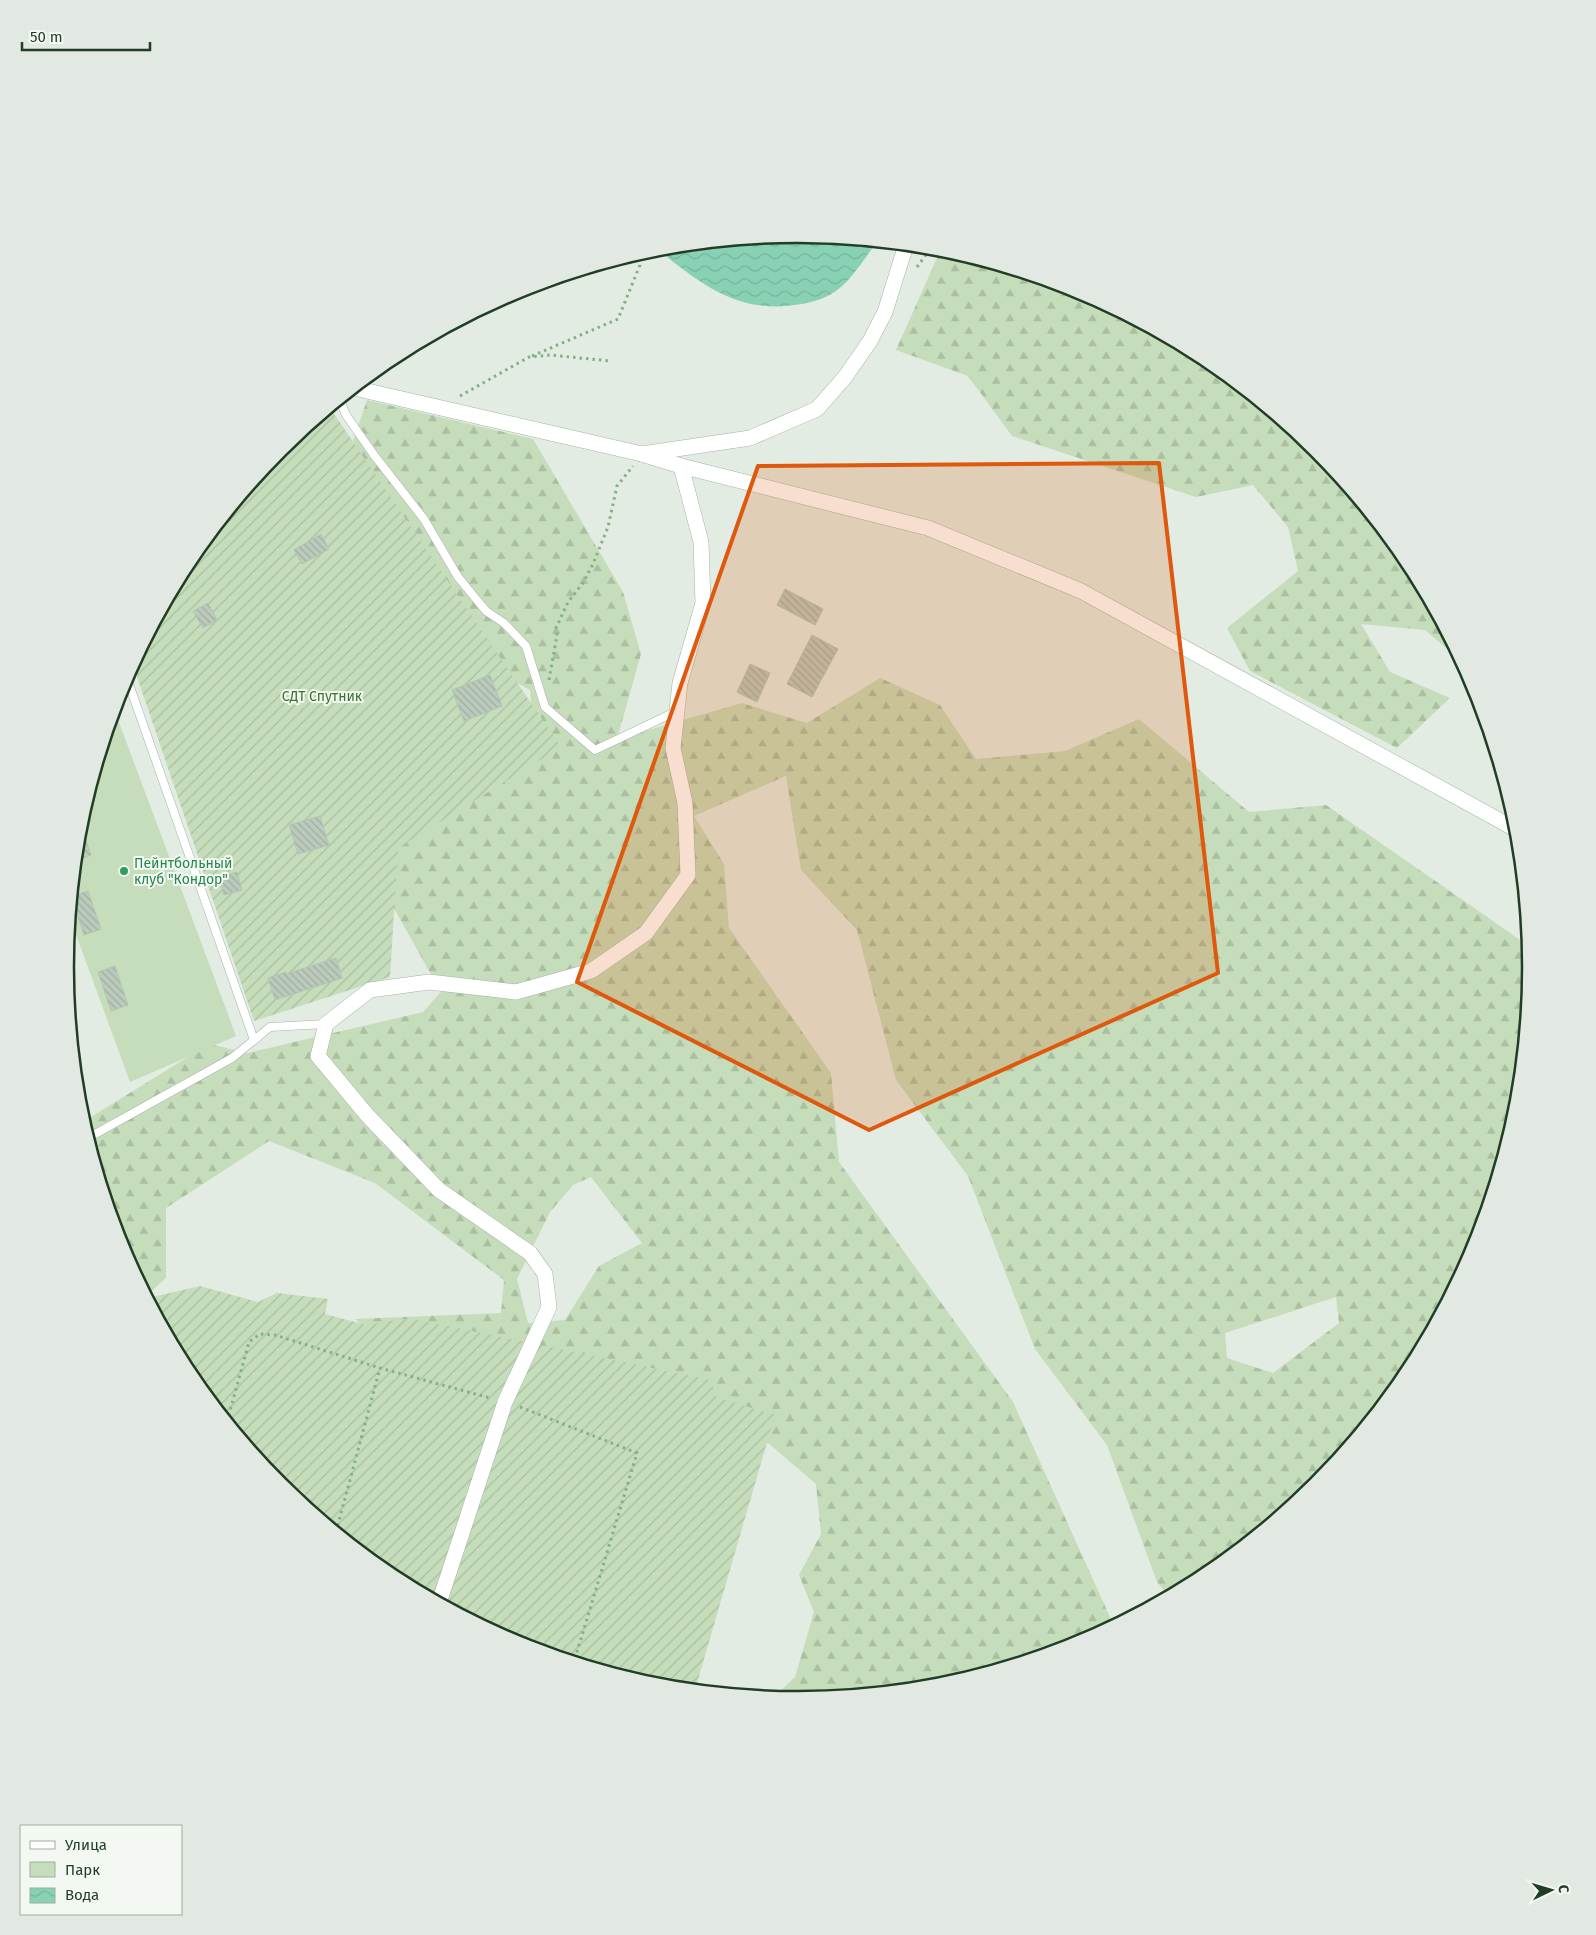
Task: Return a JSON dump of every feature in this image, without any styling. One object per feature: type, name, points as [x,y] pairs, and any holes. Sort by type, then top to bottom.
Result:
[{"type":"street","points":[[642,454],[750,438],[817,409],[845,377],[870,341],[885,312],[904,251]]},
{"type":"street","points":[[362,390],[642,454],[681,466],[928,528],[1081,591],[1508,824]]},
{"type":"street","points":[[441,1598],[505,1402],[549,1307],[545,1274],[530,1252],[439,1190],[367,1115],[318,1056],[326,1024],[370,990],[430,982],[516,992],[591,971],[646,933],[688,875],[685,803],[674,748],[680,682],[703,603],[701,542],[681,466]]},
{"type":"lane","points":[[342,405],[346,415],[374,455],[424,519],[458,577],[486,611],[504,623],[526,646],[544,708],[595,750],[677,711]]},
{"type":"lane","points":[[130,687],[254,1040]]},
{"type":"lane","points":[[94,1135],[232,1058],[270,1027],[326,1024]]},
{"type":"path","points":[[439,408],[529,357],[618,319],[640,265],[639,261]]},
{"type":"path","points":[[529,357],[550,355],[612,361]]},
{"type":"path","points":[[544,708],[557,635],[556,628],[568,602],[583,583],[593,564],[608,526],[617,486],[642,454]]},
{"type":"path","points":[[229,1415],[249,1342],[260,1334],[276,1335],[380,1368],[505,1402],[637,1453],[576,1656]]},
{"type":"path","points":[[338,1526],[380,1368]]},
{"type":"highlighted area","points":[[1159,463],[1218,973],[869,1130],[577,982],[758,466]]},
{"type":"green space","points":[[938,257],[985,268],[1075,298],[1160,340],[1200,365],[1276,423],[1343,490],[1373,527],[1425,605],[1450,652],[1425,630],[1361,624],[1390,672],[1450,698],[1397,748],[1250,671],[1227,628],[1298,571],[1288,527],[1253,485],[1196,497],[1012,436],[968,376],[896,350]]},
{"type":"green space","points":[[367,400],[533,439],[623,592],[641,654],[617,739],[742,703],[807,723],[880,678],[940,705],[976,759],[1065,751],[1139,719],[1249,812],[1326,805],[1521,941],[1521,1015],[1516,1062],[1498,1155],[1484,1200],[1448,1288],[1425,1330],[1373,1408],[1343,1445],[1276,1512],[1239,1542],[1165,1592],[1157,1582],[1107,1445],[1035,1349],[968,1176],[896,1080],[857,930],[801,870],[786,776],[694,816],[724,864],[729,928],[831,1073],[839,1162],[1013,1402],[1111,1620],[1075,1637],[1031,1653],[939,1678],[893,1686],[845,1690],[780,1691],[795,1677],[814,1612],[799,1575],[821,1534],[816,1484],[768,1443],[693,1462],[444,1395],[355,1319],[501,1313],[504,1280],[375,1183],[269,1141],[166,1208],[166,1278],[150,1292],[129,1245],[112,1200],[98,1155],[90,1118],[209,1044],[248,1053],[423,1012],[441,992],[365,857],[533,727],[530,690],[449,645],[339,482]],"holes":[[[591,1177],[642,1243],[599,1266],[565,1320],[528,1323],[517,1279],[550,1212],[573,1185]],[[1336,1297],[1339,1323],[1273,1373],[1227,1358],[1225,1333]]]},
{"type":"green space","name":"СДТ Спутник","points":[[333,412],[561,747],[398,848],[390,977],[254,1021],[136,674],[148,647],[171,605],[223,527],[253,490],[286,455]]},
{"type":"green space","name":"Пейнтбольный клуб \"Кондор\"","points":[[118,719],[236,1036],[130,1082],[75,931],[80,873],[88,826],[98,780]]},
{"type":"green space","points":[[200,1286],[258,1302],[277,1293],[328,1299],[325,1314],[366,1325],[409,1318],[711,1380],[716,1397],[775,1415],[696,1685],[611,1667],[521,1637],[436,1595],[396,1570],[320,1512],[253,1445],[196,1370],[153,1297]]},
{"type":"water","points":[[798,243],[873,247],[860,266],[841,287],[820,299],[795,305],[756,305],[739,301],[707,286],[666,256],[703,249]]},
{"type":"building","points":[[321,534],[329,549],[302,564],[294,550]]},
{"type":"building","points":[[785,589],[823,609],[815,625],[777,605]]},
{"type":"building","points":[[208,603],[217,620],[203,628],[193,611]]},
{"type":"building","points":[[812,635],[838,649],[812,697],[787,684]]},
{"type":"building","points":[[750,664],[770,673],[757,702],[737,692]]},
{"type":"building","points":[[490,675],[502,706],[464,721],[452,690]]},
{"type":"building","points":[[320,816],[329,845],[298,854],[289,825]]},
{"type":"building","points":[[86,839],[91,855],[82,858]]},
{"type":"building","points":[[237,872],[242,890],[224,895],[219,877]]},
{"type":"building","points":[[88,891],[101,929],[84,935],[76,911],[78,894]]},
{"type":"building","points":[[336,958],[342,978],[275,1000],[268,978]]},
{"type":"building","points":[[115,966],[128,1005],[111,1011],[98,972]]},
{"type":"place","name":"Пейнтбольный клуб \"Кондор\"","points":[[124,871]]}]
